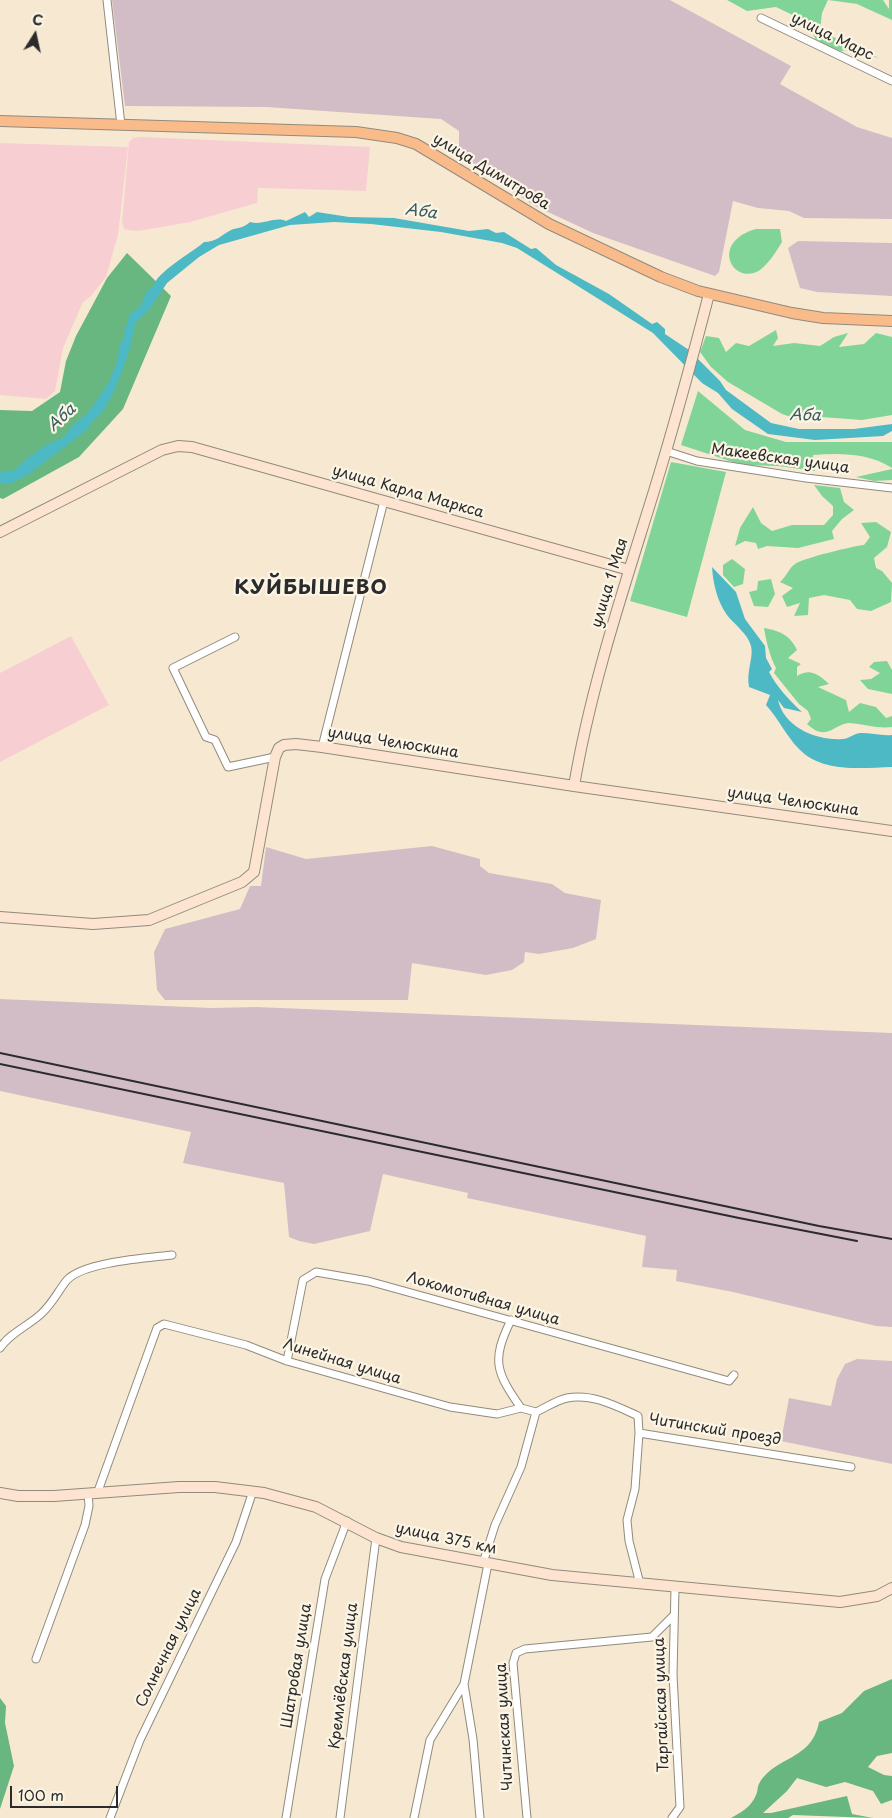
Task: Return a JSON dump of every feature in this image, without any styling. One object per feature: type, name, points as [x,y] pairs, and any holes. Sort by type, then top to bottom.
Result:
[{"type":"main road","name":"улица Димитрова","points":[[0,121],[356,132],[396,138],[434,153],[548,224],[661,277],[709,294],[807,316],[892,321]]},
{"type":"street","points":[[107,0],[121,125]]},
{"type":"street","name":"улица Марс","points":[[761,18],[892,81]]},
{"type":"street","name":"улица 1 Мая","points":[[574,786],[583,735],[629,570],[684,391],[709,294]]},
{"type":"street","name":"улица Карла Маркса","points":[[0,532],[162,450],[178,446],[192,447],[629,570]]},
{"type":"street","name":"Макеевская улица","points":[[666,451],[697,461],[806,478],[892,488]]},
{"type":"street","points":[[322,747],[384,501]]},
{"type":"street","points":[[0,917],[101,924],[149,920],[242,882],[254,872],[276,757],[228,767],[215,740],[206,737],[174,668],[235,637]]},
{"type":"street","name":"улица Челюскина","points":[[276,757],[278,748],[284,745],[322,747],[574,786],[892,831]]},
{"type":"street","points":[[0,1348],[15,1332],[34,1320],[52,1304],[68,1279],[90,1267],[172,1255]]},
{"type":"street","name":"Локомотивная улица","points":[[287,1361],[303,1280],[316,1272],[368,1281],[729,1381],[734,1375]]},
{"type":"street","points":[[512,1320],[504,1334],[499,1370],[502,1381],[521,1408]]},
{"type":"street","name":"Линейная улица","points":[[93,1492],[158,1326],[164,1324],[246,1345],[287,1361],[450,1408],[497,1414],[521,1408],[536,1412]]},
{"type":"street","name":"Читинский проезд","points":[[536,1412],[566,1398],[585,1396],[615,1405],[638,1416],[639,1433],[851,1467]]},
{"type":"street","points":[[480,1818],[473,1739],[464,1684],[486,1563],[495,1525],[521,1467],[536,1412]]},
{"type":"street","points":[[639,1433],[635,1489],[627,1520],[629,1541],[640,1584]]},
{"type":"street","name":"улица 375 км","points":[[0,1493],[29,1496],[179,1487],[216,1487],[253,1491],[300,1501],[347,1521],[376,1538],[401,1547],[552,1575],[840,1602],[877,1596],[892,1588]]},
{"type":"street","name":"Солнечная улица","points":[[110,1818],[140,1740],[236,1542],[253,1491]]},
{"type":"street","points":[[36,1659],[85,1525],[88,1506],[93,1492]]},
{"type":"street","name":"Шатровая улица","points":[[286,1818],[325,1579],[347,1521]]},
{"type":"street","name":"Кремлёвская улица","points":[[340,1818],[376,1538]]},
{"type":"street","name":"Таргайская улица","points":[[672,1818],[680,1807],[673,1675],[675,1588]]},
{"type":"street","name":"Читинская улица","points":[[526,1818],[512,1663],[516,1653],[525,1649],[652,1637],[674,1615]]},
{"type":"street","points":[[414,1818],[430,1740],[464,1684]]},
{"type":"shaded area","points":[[112,0],[670,0],[791,66],[780,84],[857,127],[892,138],[892,219],[804,218],[789,211],[758,208],[733,201],[719,272],[715,276],[593,233],[533,205],[459,154],[459,131],[441,119],[266,107],[125,106]]},
{"type":"shaded area","points":[[133,138],[370,147],[366,191],[258,188],[257,203],[190,222],[138,231],[128,230],[124,229],[122,223],[129,142]]},
{"type":"shaded area","points":[[0,143],[128,147],[118,235],[106,277],[90,297],[83,302],[63,348],[55,391],[46,399],[0,395]]},
{"type":"shaded area","points":[[798,241],[892,243],[892,296],[817,292],[800,288],[788,248]]},
{"type":"shaded area","points":[[71,636],[109,705],[0,762],[0,673]]},
{"type":"shaded area","points":[[432,846],[480,859],[480,866],[489,873],[552,884],[565,893],[601,900],[596,939],[573,948],[539,954],[525,952],[524,962],[512,970],[486,975],[412,963],[408,1000],[165,1000],[157,990],[154,952],[165,929],[240,909],[250,886],[261,886],[266,847],[306,859]]},
{"type":"shaded area","points":[[0,999],[212,1008],[256,1007],[892,1033],[892,1327],[876,1326],[733,1292],[676,1281],[677,1270],[642,1267],[646,1236],[467,1198],[468,1193],[383,1174],[370,1231],[314,1244],[299,1241],[289,1237],[284,1183],[183,1163],[191,1132],[0,1091]]},
{"type":"shaded area","points":[[857,1359],[892,1361],[892,1464],[781,1441],[789,1398],[831,1406],[837,1379],[845,1364]]},
{"type":"green space","points":[[727,0],[828,0],[822,13],[820,31],[879,58],[851,50],[840,51],[817,42],[807,22],[776,7],[747,11]]},
{"type":"green space","points":[[828,0],[883,0],[889,9],[889,0],[892,0],[892,20],[857,4]]},
{"type":"green space","points":[[756,229],[780,229],[782,242],[769,261],[760,270],[750,274],[741,273],[734,268],[730,261],[729,252],[733,243],[742,235]]},
{"type":"green space","points":[[127,253],[171,296],[123,409],[79,457],[3,499],[0,498],[0,410],[32,411],[60,392],[66,361],[76,336],[107,278]]},
{"type":"green space","points":[[776,330],[778,338],[773,346],[794,343],[820,346],[834,337],[848,333],[839,347],[864,344],[876,333],[892,337],[892,415],[862,420],[821,417],[806,422],[782,414],[728,382],[711,367],[700,352],[706,336],[719,338],[726,352],[736,343],[749,346]]},
{"type":"green space","points":[[698,391],[745,430],[786,442],[892,442],[892,468],[873,459],[844,454],[813,455],[815,471],[778,466],[742,465],[681,445]]},
{"type":"green space","points":[[671,462],[726,472],[687,617],[630,601]]},
{"type":"green space","points":[[892,469],[892,480],[874,481],[856,477]]},
{"type":"green space","points":[[814,485],[840,488],[844,502],[854,510],[842,519],[832,531],[834,539],[798,548],[767,546],[758,549],[756,543],[745,541],[735,546],[740,528],[753,507],[761,523],[772,531],[792,525],[824,525],[833,515],[833,506]]},
{"type":"green space","points":[[876,522],[891,532],[887,547],[874,558],[876,568],[882,571],[892,583],[891,602],[871,611],[857,609],[850,600],[824,595],[809,598],[808,615],[794,616],[800,603],[787,607],[782,596],[793,588],[780,582],[791,568],[795,564],[808,559],[864,545],[870,537],[861,523]]},
{"type":"green space","points":[[732,559],[745,569],[743,584],[734,587],[723,575],[723,565]]},
{"type":"green space","points":[[771,579],[775,594],[768,607],[754,606],[749,592],[757,590],[758,581]]},
{"type":"green space","points":[[764,628],[784,634],[794,645],[797,650],[788,658],[801,664],[797,667],[797,676],[806,672],[814,673],[829,684],[818,687],[846,700],[849,712],[860,703],[876,707],[886,718],[892,716],[892,727],[849,723],[830,731],[820,732],[807,724],[811,719],[808,711],[799,704],[774,673],[776,668],[768,649]]},
{"type":"green space","points":[[887,661],[892,670],[892,694],[868,689],[860,680],[871,679],[880,673],[869,667],[874,662]]},
{"type":"green space","points":[[892,1679],[892,1753],[877,1756],[868,1767],[884,1775],[892,1776],[892,1800],[881,1804],[873,1791],[845,1782],[826,1787],[797,1778],[787,1791],[763,1813],[771,1813],[847,1796],[852,1814],[873,1818],[793,1815],[788,1818],[731,1818],[752,1803],[757,1794],[758,1785],[766,1775],[809,1744],[815,1735],[819,1722],[842,1713],[864,1691]]},
{"type":"green space","points":[[0,1698],[6,1706],[5,1723],[14,1766],[0,1809]]},
{"type":"water","points":[[305,212],[309,217],[317,212],[349,217],[394,218],[469,231],[488,229],[496,233],[504,232],[531,249],[536,248],[556,265],[609,294],[652,324],[657,322],[665,329],[665,334],[689,350],[720,381],[726,390],[771,423],[799,429],[854,429],[892,424],[892,431],[883,436],[815,440],[768,434],[732,409],[718,393],[702,383],[653,333],[517,248],[502,243],[441,232],[334,222],[290,225],[219,245],[199,257],[167,283],[149,310],[135,323],[126,360],[114,391],[107,404],[88,429],[29,474],[12,483],[0,483],[0,472],[15,470],[25,460],[46,445],[64,437],[73,425],[88,413],[109,382],[118,359],[119,347],[125,335],[124,330],[128,323],[129,314],[140,307],[147,291],[153,287],[167,269],[204,242],[216,240],[231,230],[243,227],[250,222],[286,221]]},
{"type":"water","points":[[712,567],[736,592],[745,619],[765,646],[766,658],[772,669],[769,672],[792,703],[802,712],[784,708],[778,700],[781,710],[787,718],[794,725],[822,738],[845,739],[861,733],[892,735],[892,767],[855,768],[830,766],[808,757],[794,744],[766,705],[770,695],[749,687],[748,675],[752,655],[751,646],[741,629],[727,615],[718,598]]},
{"type":"railway","points":[[0,1053],[819,1226],[892,1239]]},
{"type":"railway","points":[[0,1064],[857,1241]]},
{"type":"district","name":"КУЙБЫШЕВО","points":[[311,588]]},
{"type":"water label","name":"Аба","points":[[421,212]]},
{"type":"water label","name":"Аба","points":[[805,416]]},
{"type":"water label","name":"Аба","points":[[62,418]]}]
